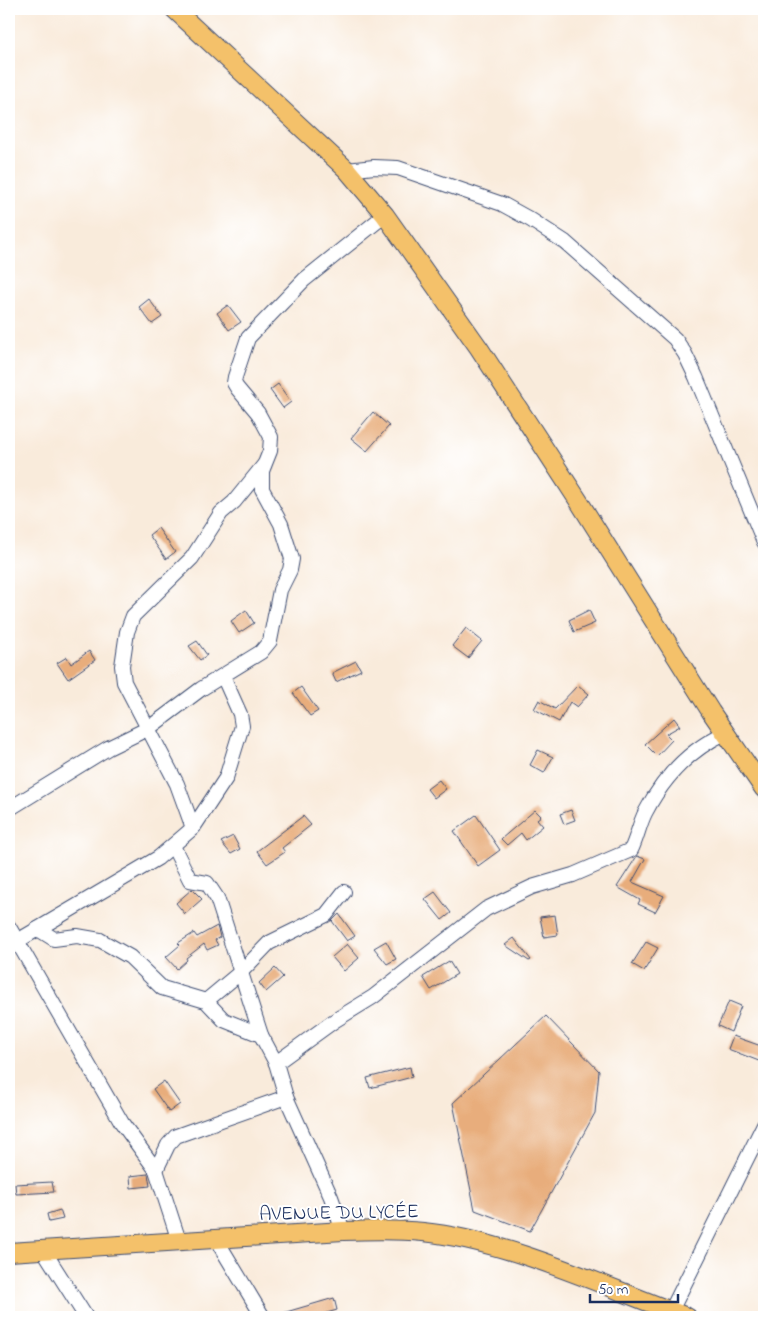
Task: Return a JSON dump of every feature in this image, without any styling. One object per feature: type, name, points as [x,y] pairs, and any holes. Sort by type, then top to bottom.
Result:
[{"type":"main road","points":[[174,9],[347,170],[385,215],[479,348],[725,733],[764,789]]},
{"type":"main road","name":"AVENUE DU LYCÉE","points":[[9,1252],[343,1231],[416,1231],[466,1240],[509,1251],[688,1317]]},
{"type":"street","points":[[347,170],[374,166],[398,168],[502,204],[565,242],[675,339],[686,354],[764,542]]},
{"type":"street","points":[[9,810],[108,748],[149,728],[201,689],[261,652],[270,641],[280,590],[291,565],[290,548],[281,524],[262,489],[264,464],[272,443],[269,431],[234,383],[248,338],[304,280],[385,215]]},
{"type":"street","points":[[193,828],[177,784],[122,675],[129,624],[138,609],[192,558],[221,513],[234,502],[264,464]]},
{"type":"street","points":[[13,944],[158,858],[193,828],[226,778],[242,726],[240,714],[223,676]]},
{"type":"street","points":[[276,1063],[334,1021],[374,997],[486,909],[532,887],[573,875],[631,850],[644,816],[668,775],[703,743],[725,733]]},
{"type":"street","points":[[173,846],[190,880],[207,883],[217,898],[261,1035],[276,1063],[286,1097],[331,1197],[343,1231]]},
{"type":"street","points":[[206,1001],[242,971],[269,943],[326,915],[344,892]]},
{"type":"street","points":[[9,927],[13,944],[122,1123],[156,1170],[179,1241]]},
{"type":"street","points":[[38,929],[54,939],[77,936],[100,940],[130,957],[162,988],[206,1001],[224,1020],[261,1035]]},
{"type":"street","points":[[156,1170],[168,1145],[176,1136],[286,1097]]},
{"type":"street","points":[[671,1311],[764,1124]]},
{"type":"street","points":[[216,1239],[263,1317]]},
{"type":"street","points":[[44,1250],[86,1317]]},
{"type":"building","points":[[149,299],[162,317],[152,324],[139,307]]},
{"type":"building","points":[[228,305],[241,322],[229,330],[217,313]]},
{"type":"building","points":[[278,384],[291,402],[283,408],[270,390]]},
{"type":"building","points":[[373,412],[389,426],[367,451],[351,438]]},
{"type":"building","points":[[158,528],[175,552],[166,559],[149,535]]},
{"type":"building","points":[[246,610],[254,623],[239,633],[231,621]]},
{"type":"building","points":[[589,610],[595,623],[574,632],[569,620]]},
{"type":"building","points":[[466,628],[482,641],[468,658],[452,646]]},
{"type":"building","points":[[197,641],[207,655],[200,660],[189,646]]},
{"type":"building","points":[[89,651],[95,660],[68,679],[57,663],[67,657],[71,664]]},
{"type":"building","points":[[356,661],[361,670],[336,682],[332,673]]},
{"type":"building","points":[[578,685],[589,694],[577,707],[570,702],[559,722],[534,709],[539,700],[555,709]]},
{"type":"building","points":[[301,687],[318,711],[310,716],[293,693]]},
{"type":"building","points":[[674,718],[680,726],[666,734],[672,740],[657,756],[645,744]]},
{"type":"building","points":[[538,750],[553,757],[544,773],[530,765]]},
{"type":"building","points":[[439,780],[446,789],[434,798],[427,789]]},
{"type":"building","points":[[535,810],[541,816],[537,819],[543,826],[526,840],[521,833],[507,845],[501,839]]},
{"type":"building","points":[[571,810],[575,820],[564,824],[560,814]]},
{"type":"building","points":[[476,815],[500,850],[478,866],[454,831]]},
{"type":"building","points":[[303,816],[311,825],[282,848],[285,852],[267,864],[257,851]]},
{"type":"building","points":[[233,836],[240,849],[231,854],[221,842]]},
{"type":"building","points":[[637,856],[645,859],[632,882],[664,896],[655,912],[638,904],[640,900],[617,887]]},
{"type":"building","points":[[192,889],[202,899],[185,914],[176,903]]},
{"type":"building","points":[[435,892],[451,913],[442,920],[425,899]]},
{"type":"building","points":[[339,914],[355,936],[347,941],[332,921]]},
{"type":"building","points":[[555,915],[558,935],[544,937],[540,917]]},
{"type":"building","points":[[217,926],[220,937],[215,940],[218,945],[207,950],[204,944],[186,958],[187,960],[177,969],[166,957],[180,945],[178,943],[194,933],[197,937]]},
{"type":"building","points":[[514,938],[531,960],[529,961],[505,945]]},
{"type":"building","points":[[386,941],[396,959],[387,964],[374,948]]},
{"type":"building","points":[[646,942],[658,948],[644,971],[632,964]]},
{"type":"building","points":[[347,944],[359,958],[344,971],[332,957]]},
{"type":"building","points":[[449,961],[457,974],[431,990],[423,977]]},
{"type":"building","points":[[275,968],[283,977],[266,992],[259,983]]},
{"type":"building","points":[[729,1001],[741,1006],[731,1032],[718,1026]]},
{"type":"building","points":[[546,1016],[599,1071],[595,1113],[530,1231],[475,1210],[453,1103]]},
{"type":"building","points":[[733,1036],[764,1047],[764,1063],[728,1049]]},
{"type":"building","points":[[410,1067],[412,1077],[370,1088],[367,1078]]},
{"type":"building","points":[[164,1081],[180,1104],[169,1112],[153,1089]]},
{"type":"building","points":[[148,1174],[150,1186],[131,1188],[130,1176]]},
{"type":"building","points":[[52,1182],[54,1192],[16,1194],[15,1184]]},
{"type":"building","points":[[60,1210],[63,1219],[49,1222],[47,1214]]},
{"type":"building","points":[[334,1298],[337,1310],[313,1317],[277,1317],[276,1315]]}]
